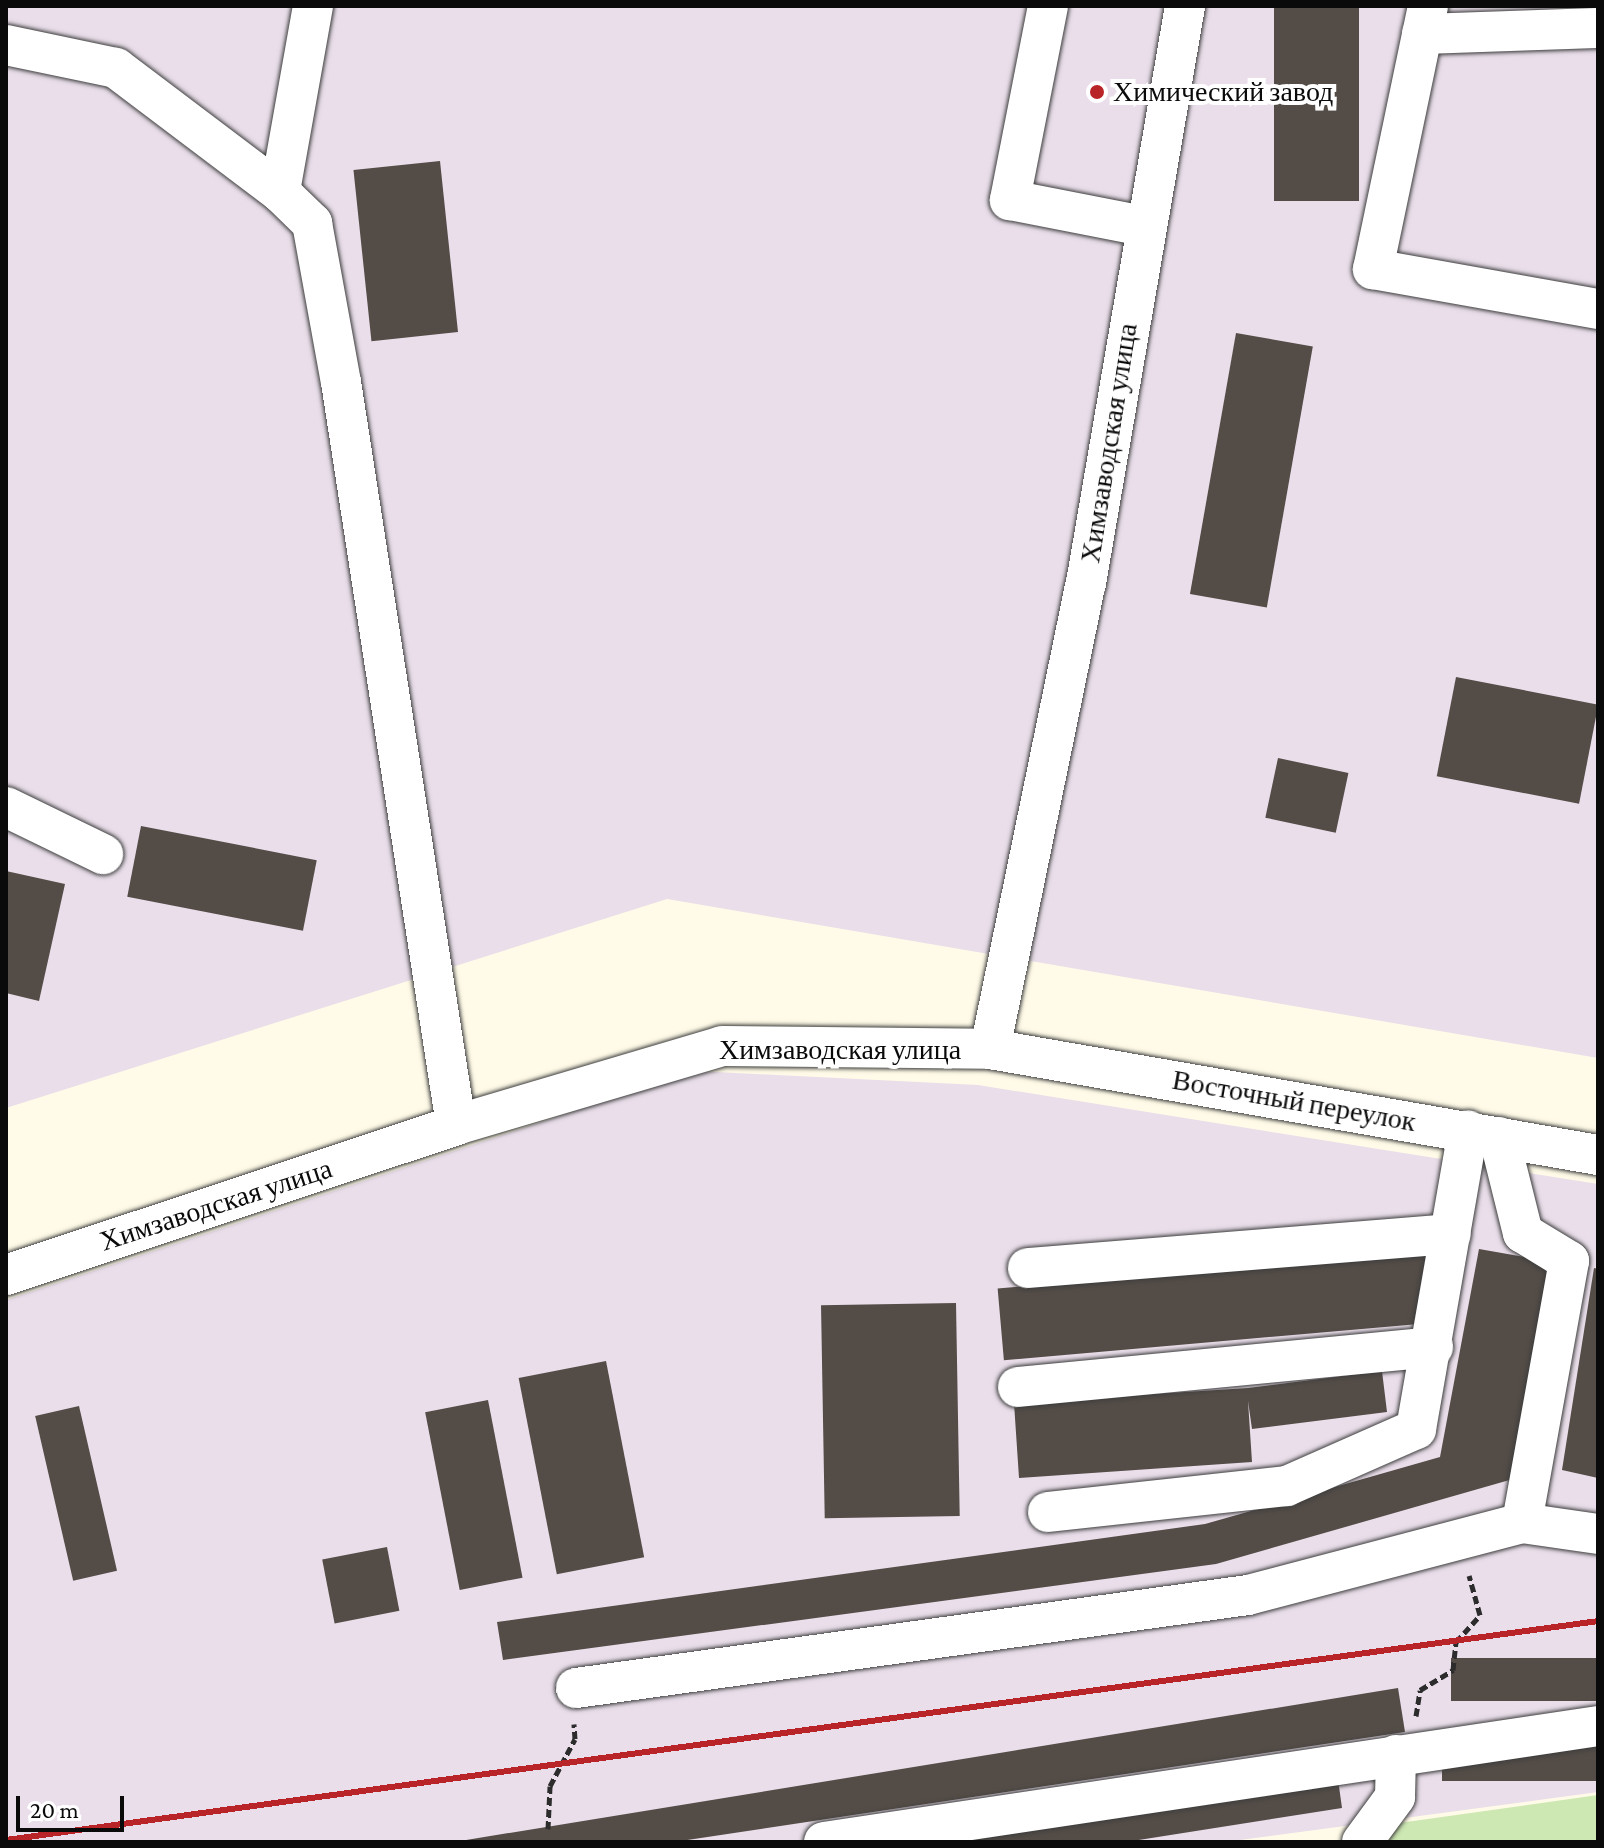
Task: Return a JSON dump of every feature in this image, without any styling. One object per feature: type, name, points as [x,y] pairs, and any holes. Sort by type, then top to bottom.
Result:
[{"type":"street","points":[[280,192],[313,6]]},
{"type":"street","points":[[1048,6],[1010,200],[1144,226]]},
{"type":"street","name":"Химзаводская улица","points":[[6,1275],[456,1125],[722,1046],[990,1049],[1086,583],[1144,226],[1185,6]]},
{"type":"street","points":[[1598,28],[1425,20],[1373,269],[1598,309]]},
{"type":"street","points":[[6,45],[116,68],[280,192],[312,223],[341,382],[456,1125]]},
{"type":"street","points":[[6,807],[103,854]]},
{"type":"street","name":"Восточный переулок","points":[[990,1049],[1598,1155]]},
{"type":"street","points":[[1048,1512],[1287,1486],[1416,1429],[1451,1234],[1483,1134]]},
{"type":"street","points":[[1483,1134],[1523,1233],[1569,1261],[1522,1523]]},
{"type":"street","points":[[1028,1268],[1451,1234]]},
{"type":"street","points":[[1018,1387],[1433,1347]]},
{"type":"street","points":[[576,1688],[1248,1595],[1522,1523],[1598,1534]]},
{"type":"street","points":[[824,1842],[1598,1726]]},
{"type":"street","points":[[1362,1842],[1395,1797],[1404,1754]]},
{"type":"path","points":[[1404,1754],[1420,1690],[1453,1670],[1456,1642],[1480,1615]]},
{"type":"path","points":[[548,1829],[550,1786],[575,1739],[576,1688]]},
{"type":"shaded area","points":[[6,6],[1598,6],[1598,1058],[667,899],[6,1108]]},
{"type":"shaded area","points":[[695,1071],[978,1085],[1598,1184],[1598,1792],[1225,1842],[6,1842],[6,1300]]},
{"type":"green space","points":[[1598,1795],[1598,1842],[1376,1842],[1399,1823]]},
{"type":"building","points":[[1274,6],[1359,6],[1359,201],[1274,201]]},
{"type":"building","points":[[440,161],[458,332],[371,341],[353,170]]},
{"type":"building","points":[[1236,333],[1313,347],[1267,608],[1190,594]]},
{"type":"building","points":[[1456,677],[1598,705],[1579,804],[1437,776]]},
{"type":"building","points":[[1278,758],[1348,773],[1336,833],[1265,818]]},
{"type":"building","points":[[141,826],[317,860],[303,931],[127,897]]},
{"type":"building","points":[[6,871],[65,884],[39,1001],[6,993]]},
{"type":"building","points":[[1479,1249],[1552,1262],[1513,1479],[1216,1564],[503,1660],[497,1622],[1205,1524],[1440,1457]]},
{"type":"building","points":[[1427,1251],[1433,1323],[1004,1360],[998,1289]]},
{"type":"building","points":[[1594,1268],[1598,1269],[1598,1478],[1562,1470]]},
{"type":"building","points":[[956,1303],[960,1516],[825,1518],[821,1305]]},
{"type":"building","points":[[606,1361],[644,1557],[557,1574],[519,1378]]},
{"type":"building","points":[[1382,1371],[1387,1412],[1252,1429],[1248,1401],[1252,1462],[1019,1478],[1014,1403],[1248,1388]]},
{"type":"building","points":[[488,1400],[523,1578],[460,1590],[425,1412]]},
{"type":"building","points":[[79,1406],[117,1571],[73,1581],[35,1416]]},
{"type":"building","points":[[387,1547],[399,1611],[335,1623],[322,1560]]},
{"type":"building","points":[[1451,1658],[1598,1658],[1598,1701],[1451,1701]]},
{"type":"building","points":[[1398,1688],[1405,1732],[674,1842],[454,1842]]},
{"type":"building","points":[[1442,1746],[1598,1746],[1598,1781],[1442,1781]]},
{"type":"building","points":[[1337,1772],[1342,1808],[1126,1842],[905,1842]]},
{"type":"railway","points":[[6,1840],[1598,1621]]},
{"type":"place","name":"Химический завод","points":[[1097,92]]}]
